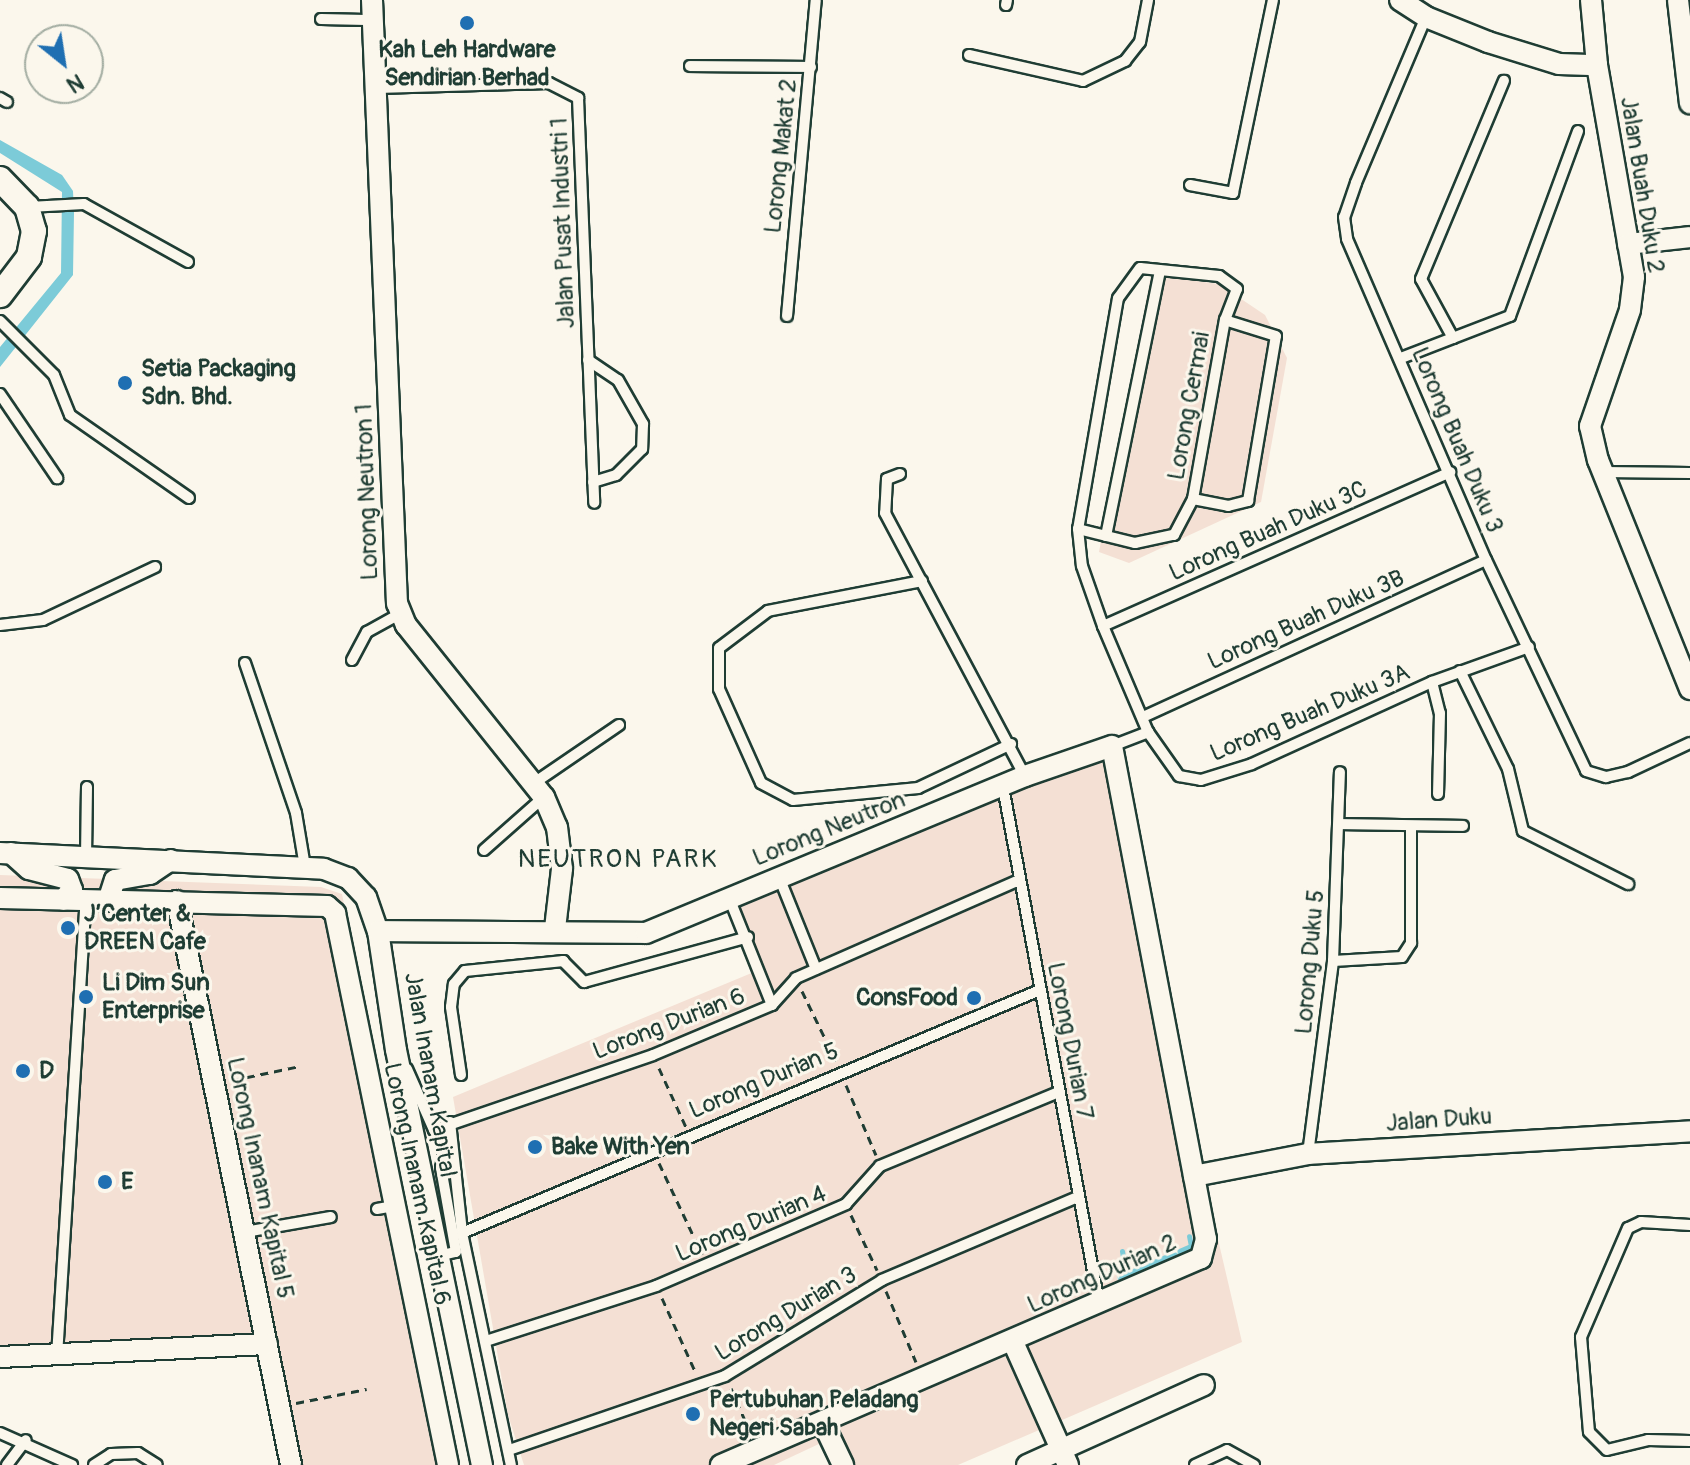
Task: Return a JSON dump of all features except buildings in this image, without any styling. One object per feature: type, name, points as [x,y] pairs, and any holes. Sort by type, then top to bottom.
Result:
[{"type":"street","name":"Jalan Buah Duku 2","points":[[1591,0],[1597,65],[1634,277],[1630,310],[1590,426],[1603,472],[1690,689]]},
{"type":"street","points":[[1678,0],[1690,103]]},
{"type":"street","points":[[1404,1],[1426,17],[1559,64],[1597,65]]},
{"type":"street","name":"Lorong Neutron 1","points":[[373,7],[400,614]]},
{"type":"street","points":[[0,179],[27,207],[34,231],[29,257],[0,295]]},
{"type":"street","points":[[1628,244],[1690,237]]},
{"type":"street","points":[[400,614],[539,790],[557,827],[562,869],[555,929]]},
{"type":"street","name":"Lorong Neutron","points":[[378,931],[555,929],[646,933],[1025,776],[1112,746]]},
{"type":"street","name":"Lorong Durian 2","points":[[721,1465],[1013,1342],[1201,1258],[1206,1239],[1112,746]]},
{"type":"street","name":"Jalan Inanam Kapital","points":[[6,853],[86,860],[171,860],[305,867],[348,878],[366,897],[378,931],[396,1050],[482,1465]]},
{"type":"street","name":"Jalan Inanam Kapital","points":[[6,853],[29,869],[68,879],[72,890],[63,900]]},
{"type":"street","points":[[86,860],[86,901]]},
{"type":"street","name":"Jalan Inanam Kapital","points":[[108,901],[115,880],[150,874],[171,860]]},
{"type":"street","points":[[0,898],[177,901]]},
{"type":"street","name":"Lorong Inanam Kapital 6","points":[[177,901],[327,906],[335,913],[386,1207],[448,1465]]},
{"type":"street","name":"Lorong Inanam Kapital 5","points":[[177,901],[291,1465]]},
{"type":"street","name":"Jalan Duku","points":[[1194,1176],[1308,1154],[1690,1131]]},
{"type":"street","points":[[1013,1342],[1064,1457]]},
{"type":"street","points":[[0,1357],[267,1344]]},
{"type":"street","points":[[1027,1465],[1064,1457],[1204,1385]]},
{"type":"street","points":[[823,1423],[843,1465]]},
{"type":"lane","name":"Lorong Makat 2","points":[[787,316],[816,0]]},
{"type":"lane","points":[[969,55],[1083,81],[1125,61],[1140,42],[1148,0]]},
{"type":"lane","points":[[1190,185],[1233,193],[1273,0]]},
{"type":"lane","points":[[321,19],[366,20],[373,7]]},
{"type":"lane","name":"Lorong Buah Duku 3","points":[[1426,17],[1344,217],[1347,239],[1486,560],[1586,771],[1606,777],[1628,772],[1690,743]]},
{"type":"lane","points":[[690,66],[811,67]]},
{"type":"lane","points":[[1453,338],[1421,279],[1504,81]]},
{"type":"lane","name":"Jalan Pusat Industri 1","points":[[377,88],[549,83],[578,98],[594,503]]},
{"type":"lane","points":[[1401,358],[1510,316],[1578,131]]},
{"type":"lane","points":[[27,207],[84,204],[188,262]]},
{"type":"lane","name":"Lorong Buah Duku 3A","points":[[1160,270],[1140,268],[1118,298],[1078,529],[1082,566],[1103,626],[1148,732],[1179,776],[1201,780],[1252,764],[1432,682],[1529,647]]},
{"type":"lane","points":[[1078,529],[1106,536],[1160,270]]},
{"type":"lane","name":"Lorong Cermai","points":[[1106,536],[1135,543],[1174,535],[1193,499],[1225,320],[1237,289],[1219,276],[1160,270]]},
{"type":"lane","points":[[1193,499],[1228,506],[1248,501],[1276,336],[1225,320]]},
{"type":"lane","points":[[0,321],[54,375],[70,415],[189,498]]},
{"type":"lane","points":[[588,360],[618,380],[643,424],[642,449],[616,475],[593,482]]},
{"type":"lane","points":[[0,394],[57,478]]},
{"type":"lane","name":"Lorong Buah Duku 3C","points":[[1103,626],[1450,472]]},
{"type":"lane","points":[[1603,472],[1690,473]]},
{"type":"lane","points":[[900,474],[887,479],[885,513],[1011,744],[1025,776]]},
{"type":"lane","name":"Lorong Buah Duku 3B","points":[[1143,717],[1486,560]]},
{"type":"lane","points":[[0,625],[43,620],[155,567]]},
{"type":"lane","points":[[922,581],[768,611],[719,648],[719,689],[761,783],[793,800],[918,788],[1011,744]]},
{"type":"lane","points":[[352,660],[367,632],[400,614]]},
{"type":"lane","points":[[245,663],[296,813],[305,867]]},
{"type":"lane","points":[[1460,671],[1508,769],[1523,831],[1628,884]]},
{"type":"lane","points":[[1432,682],[1440,713],[1438,794]]},
{"type":"lane","points":[[484,850],[539,790],[619,725]]},
{"type":"lane","name":"Lorong Neutron","points":[[1112,746],[1148,732]]},
{"type":"lane","name":"Lorong Duku 5","points":[[1308,1154],[1333,961],[1341,824],[1340,772]]},
{"type":"lane","points":[[86,860],[87,787]]},
{"type":"lane","name":"Lorong Durian 7","points":[[1003,787],[1099,1303]]},
{"type":"lane","points":[[1341,824],[1463,826]]},
{"type":"lane","points":[[1333,961],[1402,957],[1411,943],[1411,826]]},
{"type":"lane","points":[[779,877],[816,969]]},
{"type":"lane","name":"Lorong Durian 6","points":[[450,1122],[653,1055],[772,1005],[796,978],[1019,880]]},
{"type":"lane","points":[[730,900],[748,937],[772,1005]]},
{"type":"lane","points":[[57,1356],[86,901]]},
{"type":"lane","points":[[461,1075],[451,1007],[454,984],[465,971],[563,961],[584,982],[748,937]]},
{"type":"lane","name":"Lorong Durian 5","points":[[462,1233],[689,1134],[1040,990]]},
{"type":"lane","points":[[396,1050],[425,1102],[434,1130],[450,1122]]},
{"type":"lane","name":"Lorong Durian 4","points":[[486,1341],[656,1286],[846,1204],[880,1166],[1059,1092]]},
{"type":"lane","points":[[450,1122],[462,1233],[511,1465]]},
{"type":"lane","points":[[438,1256],[456,1252],[441,1168],[450,1122]]},
{"type":"lane","name":"Lorong Durian 3","points":[[509,1450],[725,1376],[882,1280],[1078,1197]]},
{"type":"lane","points":[[245,1232],[331,1217]]},
{"type":"lane","points":[[1690,1225],[1641,1222],[1628,1228],[1581,1337],[1589,1432],[1607,1450],[1648,1440],[1690,1441]]},
{"type":"lane","points":[[0,1433],[26,1440],[72,1465]]},
{"type":"lane","points":[[7,1465],[26,1440]]},
{"type":"lane","points":[[1195,1465],[1227,1450],[1254,1465]]},
{"type":"lane","points":[[94,1465],[111,1454],[138,1453],[157,1465]]},
{"type":"path","points":[[796,978],[880,1166]]},
{"type":"path","points":[[653,1055],[689,1134]]},
{"type":"path","points":[[214,1084],[300,1066]]},
{"type":"path","points":[[654,1150],[707,1264]]},
{"type":"path","points":[[846,1204],[882,1280],[923,1380]]},
{"type":"path","points":[[656,1286],[702,1386]]},
{"type":"path","points":[[725,1376],[758,1451]]},
{"type":"path","points":[[279,1406],[367,1389]]},
{"type":"shaded area","points":[[1151,275],[1219,284],[1265,315],[1287,358],[1261,502],[1129,563],[1099,552]]},
{"type":"shaded area","points":[[1101,739],[1242,1342],[958,1465],[830,1465],[821,1443],[774,1465],[524,1465],[508,1415],[453,1097],[754,972],[735,889]]},
{"type":"shaded area","points":[[0,875],[321,887],[342,894],[458,1465],[298,1465],[273,1348],[0,1366]]},
{"type":"water","points":[[0,140],[62,175],[73,191],[74,213],[73,275],[0,367],[0,347],[61,273],[62,192],[0,153]]},
{"type":"waterway","points":[[1119,1277],[1191,1246],[1189,1236]]},
{"type":"waterway","points":[[1122,1251],[1126,1274]]},
{"type":"place","name":"Kah Leh Hardware Sendirian Berhad","points":[[467,23]]},
{"type":"place","name":"Setia Packaging Sdn. Bhd.","points":[[125,383]]},
{"type":"place","name":"J’Center & DREEN Cafe","points":[[68,928]]},
{"type":"place","name":"Li Dim Sun Enterprise","points":[[86,997]]},
{"type":"place","name":"ConsFood","points":[[974,998]]},
{"type":"place","name":"D","points":[[23,1071]]},
{"type":"place","name":"Bake With Yen","points":[[535,1147]]},
{"type":"place","name":"E","points":[[105,1182]]},
{"type":"place","name":"Pertubuhan Peladang Negeri Sabah","points":[[693,1414]]},
{"type":"district","name":"NEUTRON PARK","points":[[618,860]]}]
